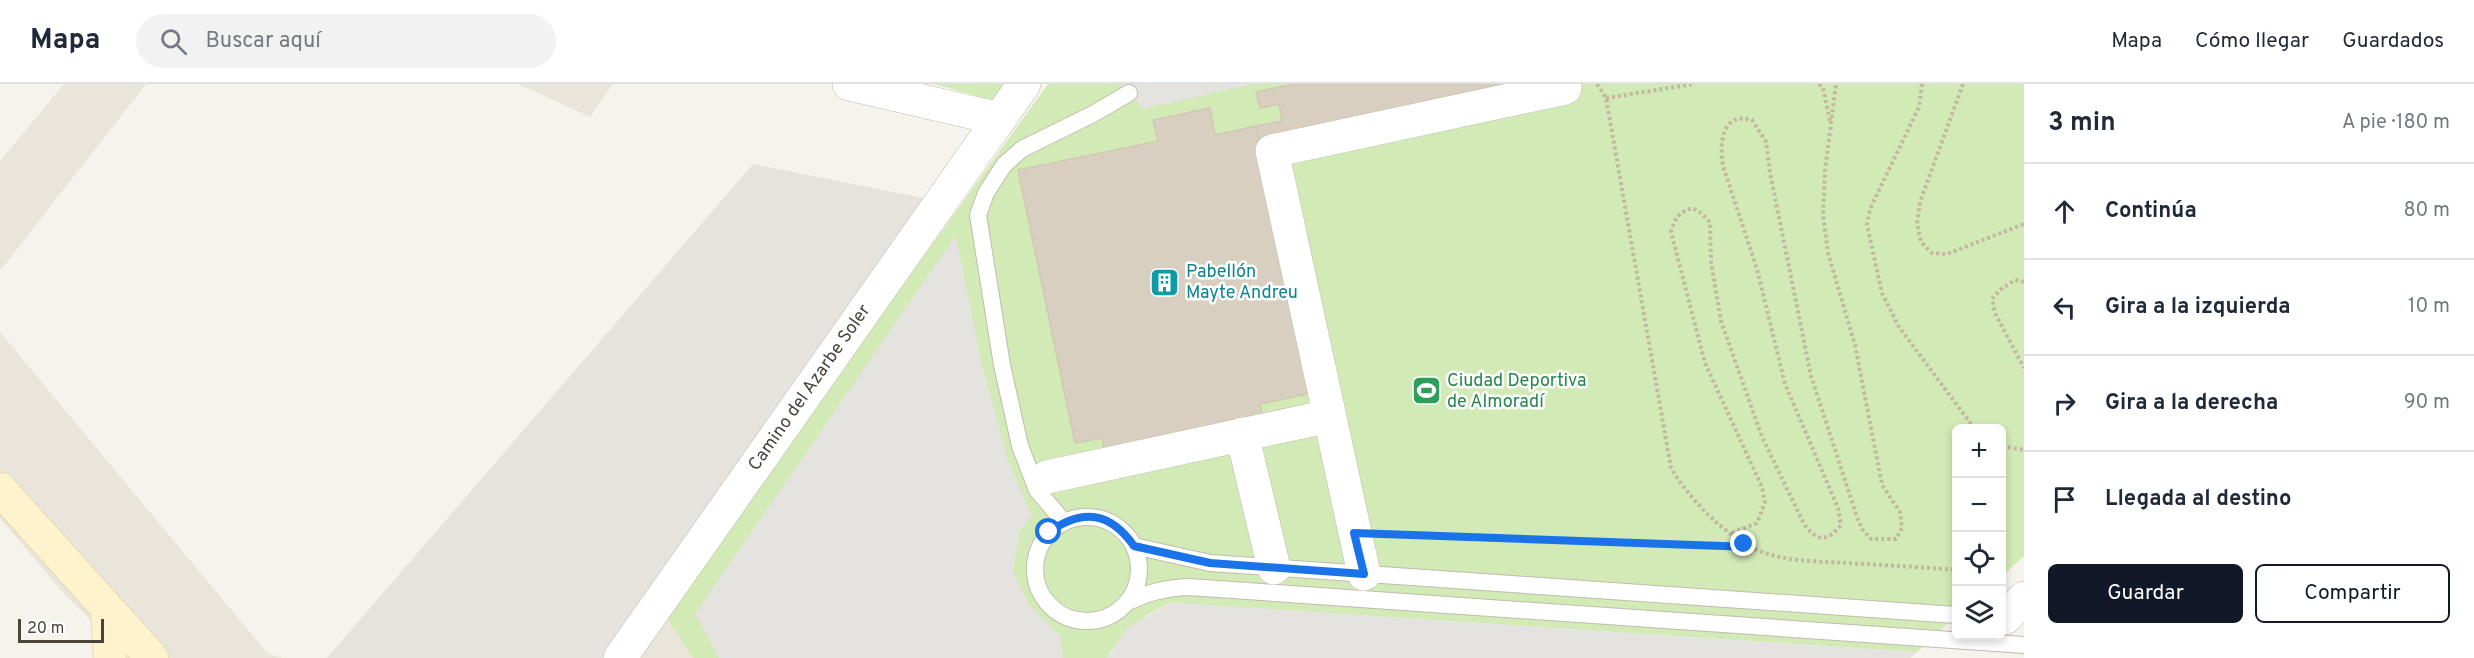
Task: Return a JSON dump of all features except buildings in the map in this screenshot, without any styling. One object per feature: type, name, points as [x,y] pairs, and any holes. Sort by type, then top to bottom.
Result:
[{"type":"street","points":[[849,84],[1000,119]]},
{"type":"street","name":"Camino del Azarbe Soler","points":[[620,658],[1024,84]]},
{"type":"street","points":[[1364,574],[1272,151],[1565,88]]},
{"type":"street","points":[[1047,477],[1329,416]]},
{"type":"street","points":[[1242,434],[1274,568]]},
{"type":"street","points":[[0,489],[152,658]]},
{"type":"street","points":[[107,608],[110,658]]},
{"type":"lane","points":[[1064,522],[1037,490],[1020,446],[1002,365],[978,215],[986,193],[1004,165],[1022,149],[1129,93]]},
{"type":"lane","points":[[1128,602],[1138,583],[1140,565],[1134,546],[1124,531],[1109,521],[1091,516],[1074,518],[1049,532],[1039,547],[1035,562],[1035,580],[1044,600],[1058,613],[1076,620],[1094,621],[1114,614],[1128,602],[1150,591],[1189,587],[2024,645]]},
{"type":"lane","points":[[1134,546],[1210,563],[1952,615]]},
{"type":"path","points":[[1597,84],[1606,98],[1671,468],[1678,481],[1701,507],[1750,547]]},
{"type":"path","points":[[1606,98],[1694,84]]},
{"type":"path","points":[[1819,84],[1823,88],[1831,125]]},
{"type":"path","points":[[1732,533],[1757,524],[1765,502],[1762,487],[1705,363],[1679,266],[1671,232],[1680,212],[1692,208],[1710,222],[1711,262],[1721,321],[1762,437],[1812,536],[1821,539],[1833,535],[1840,525],[1838,508],[1785,384],[1757,269],[1723,166],[1720,149],[1723,135],[1731,122],[1742,117],[1752,120],[1766,142],[1770,173],[1811,376],[1857,517],[1862,529],[1871,539],[1896,539],[1902,528],[1900,512],[1882,485],[1855,345],[1828,253],[1823,215],[1836,84]]},
{"type":"path","points":[[1922,84],[1919,107],[1870,209],[1868,225],[1882,293],[1899,327],[1970,424]]},
{"type":"path","points":[[1963,84],[1920,202],[1917,224],[1921,242],[1932,253],[1947,254],[2024,225]]},
{"type":"path","points":[[2024,282],[2015,280],[2000,290],[1992,299],[1995,313],[2024,368]]},
{"type":"path","points":[[2006,447],[2024,450]]},
{"type":"path","points":[[1354,533],[1750,547],[1778,557],[1802,561],[1952,570]]},
{"type":"shaded area","points":[[64,84],[146,84],[0,271],[0,161]]},
{"type":"shaded area","points":[[518,84],[613,84],[590,117]]},
{"type":"shaded area","points":[[1121,84],[1252,84],[1143,109]]},
{"type":"shaded area","points":[[753,164],[928,199],[608,658],[327,658]]},
{"type":"shaded area","points":[[956,235],[980,357],[1008,462],[1032,516],[1020,530],[1013,571],[1029,605],[1061,636],[1063,658],[719,658],[695,614]]},
{"type":"shaded area","points":[[0,332],[268,654],[282,658],[129,658],[63,593],[0,518]]},
{"type":"shaded area","points":[[653,596],[695,658],[609,658]]},
{"type":"shaded area","points":[[1170,603],[1917,652],[1910,658],[1108,658],[1127,628]]},
{"type":"green space","points":[[934,84],[1004,84],[992,100]]},
{"type":"green space","name":"Ciudad Deportiva de Almoradí","points":[[1048,84],[2024,84],[2024,556],[2006,572],[2006,424],[1952,424],[1952,620],[1917,652],[1170,603],[1147,615],[1110,652],[1108,658],[693,658],[665,615]]},
{"type":"place","name":"Pabellón Mayte Andreu","points":[[1165,282]]},
{"type":"place","name":"Ciudad Deportiva de Almoradí","points":[[1426,391]]},
{"type":"route","points":[[1049,532],[1074,518],[1091,516],[1109,521],[1124,531],[1134,546],[1177,556],[1210,563],[1364,574],[1354,533],[1750,547],[1744,544]]}]
